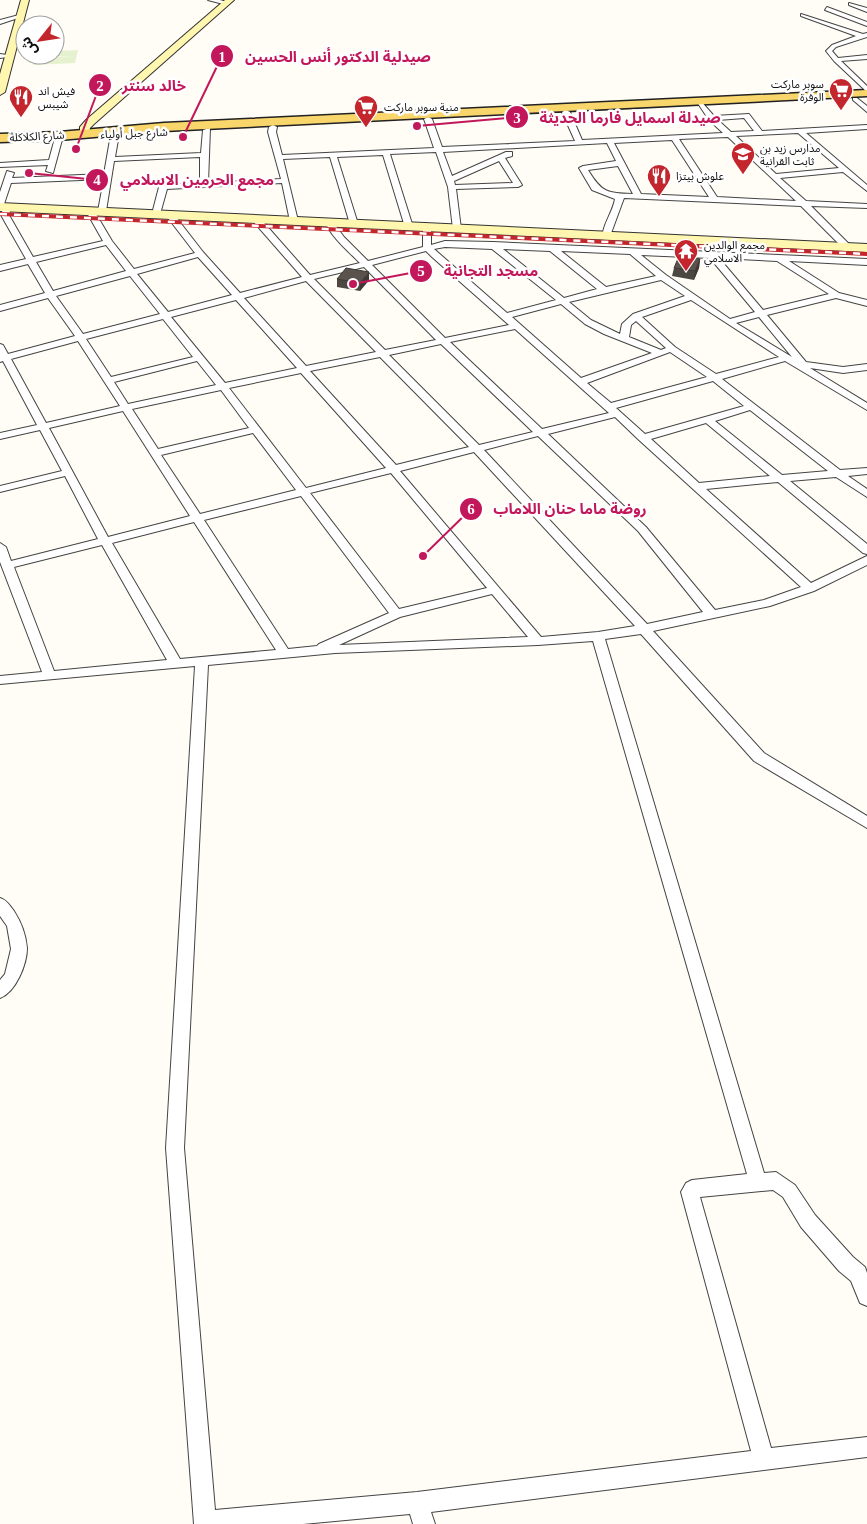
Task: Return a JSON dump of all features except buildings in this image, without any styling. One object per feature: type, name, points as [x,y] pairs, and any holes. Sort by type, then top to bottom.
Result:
[{"type":"main road","name":"شارع جبل أولياء","points":[[81,134],[207,130],[566,112],[867,92]]},
{"type":"main road","name":"شارع جبل أولياء","points":[[81,134],[164,127],[700,103],[861,99]]},
{"type":"main road","points":[[0,128],[9,132],[42,136]]},
{"type":"main road","name":"شارع الكلاكلة","points":[[0,138],[81,134]]},
{"type":"street","points":[[21,15],[26,0]]},
{"type":"street","points":[[211,0],[229,1]]},
{"type":"street","points":[[81,134],[90,122],[229,1]]},
{"type":"street","points":[[851,4],[867,10]]},
{"type":"street","points":[[827,9],[867,24]]},
{"type":"street","points":[[0,15],[15,15]]},
{"type":"street","points":[[802,16],[864,36]]},
{"type":"street","points":[[0,22],[15,17]]},
{"type":"street","points":[[864,36],[834,46],[830,51],[836,60],[867,92]]},
{"type":"street","points":[[1,87],[15,40]]},
{"type":"street","points":[[0,56],[11,56]]},
{"type":"street","points":[[836,60],[867,57]]},
{"type":"street","points":[[861,99],[867,110]]},
{"type":"street","points":[[700,103],[728,134],[805,205],[847,247]]},
{"type":"street","points":[[566,112],[580,143]]},
{"type":"street","points":[[712,118],[746,116],[758,132]]},
{"type":"street","points":[[428,119],[450,184],[457,229]]},
{"type":"street","points":[[273,127],[272,132],[286,181],[294,221]]},
{"type":"street","points":[[279,158],[863,127],[867,133]]},
{"type":"street","points":[[204,185],[204,155],[207,130]]},
{"type":"street","points":[[798,130],[867,189]]},
{"type":"street","points":[[115,134],[108,176],[96,211],[108,242],[198,358],[223,386],[396,614]]},
{"type":"street","points":[[48,179],[59,136]]},
{"type":"street","points":[[674,137],[715,200]]},
{"type":"street","points":[[609,141],[637,195]]},
{"type":"street","points":[[450,184],[523,146]]},
{"type":"street","points":[[386,153],[409,227]]},
{"type":"street","points":[[110,159],[204,155]]},
{"type":"street","points":[[332,155],[354,224]]},
{"type":"street","points":[[450,184],[518,185],[502,158]]},
{"type":"street","points":[[0,165],[53,162]]},
{"type":"street","points":[[620,163],[583,168],[595,188],[619,198],[637,195],[805,205],[867,206]]},
{"type":"street","points":[[12,164],[3,212],[50,294],[80,337],[285,654]]},
{"type":"street","points":[[774,176],[845,170]]},
{"type":"street","points":[[8,181],[108,176]]},
{"type":"street","points":[[856,179],[867,179]]},
{"type":"street","points":[[286,181],[163,188],[162,214],[394,469],[538,641]]},
{"type":"street","points":[[606,236],[608,227],[617,210],[619,198]]},
{"type":"street","points":[[3,212],[96,211],[867,248]]},
{"type":"street","points":[[255,218],[308,278],[477,449],[644,629],[759,758],[867,823]]},
{"type":"street","points":[[330,223],[342,240],[443,342],[653,540],[712,615]]},
{"type":"street","points":[[427,228],[427,247],[613,410],[810,588]]},
{"type":"street","points":[[646,238],[648,251]]},
{"type":"street","points":[[0,268],[108,242]]},
{"type":"street","points":[[176,664],[105,541],[69,472],[2,355],[445,244],[493,244],[867,262]]},
{"type":"street","points":[[493,244],[588,322],[661,352]]},
{"type":"street","points":[[551,248],[604,290]]},
{"type":"street","points":[[630,250],[663,277],[728,322],[867,406]]},
{"type":"street","points":[[0,308],[200,254]]},
{"type":"street","points":[[712,255],[761,313],[795,362]]},
{"type":"street","points":[[779,258],[836,295],[867,304]]},
{"type":"street","points":[[507,316],[604,290],[663,277]]},
{"type":"street","points":[[728,322],[836,295]]},
{"type":"street","points":[[624,338],[627,324],[636,316],[692,297]]},
{"type":"street","points":[[636,316],[672,350],[714,377],[836,473],[867,494]]},
{"type":"street","points":[[0,436],[223,386],[517,326]]},
{"type":"street","points":[[579,382],[661,352],[672,350]]},
{"type":"street","points":[[108,381],[198,358]]},
{"type":"street","points":[[8,565],[477,449],[613,410],[714,377],[795,362],[843,370],[864,368],[867,378]]},
{"type":"street","points":[[643,438],[751,407]]},
{"type":"street","points":[[707,419],[867,550]]},
{"type":"street","points":[[155,453],[256,429]]},
{"type":"street","points":[[698,486],[867,471]]},
{"type":"street","points":[[0,489],[69,472]]},
{"type":"street","points":[[0,547],[50,676]]},
{"type":"street","points":[[0,680],[315,651],[538,641],[598,636],[644,629],[766,603],[810,588],[867,560]]},
{"type":"street","points":[[315,651],[396,614],[495,590]]},
{"type":"street","points":[[598,636],[758,1182]]},
{"type":"street","points":[[202,662],[175,1148],[205,1523],[417,1503],[867,1447]]},
{"type":"street","points":[[0,904],[14,924],[19,949],[12,977],[0,991]]},
{"type":"street","points":[[764,1461],[690,1192],[692,1189],[758,1182],[776,1181],[785,1186],[808,1222],[846,1264],[862,1271],[867,1296]]},
{"type":"street","points":[[417,1503],[424,1524]]},
{"type":"green space","points":[[78,50],[75,63],[65,63],[65,56],[74,56],[65,56],[65,51]]},
{"type":"railway","points":[[0,214],[867,254]]},
{"type":"place","name":"سوبر ماركت الوفرة","points":[[841,111]]},
{"type":"place","name":"فيش اند شيبس","points":[[21,118]]},
{"type":"place","name":"صيدلة اسمايل فارما الحديثة","points":[[417,126]]},
{"type":"place","name":"منية سوبر ماركت","points":[[366,128]]},
{"type":"place","name":"صيدلية الدكتور أنس الحسين","points":[[183,137]]},
{"type":"place","name":"خالد سنتر","points":[[76,149]]},
{"type":"place","name":"مجمع الحرمين الاسلامي","points":[[29,173]]},
{"type":"place","name":"مدارس زيد بن ثابت القرانية","points":[[743,175]]},
{"type":"place","name":"علوش بيتزا","points":[[659,197]]},
{"type":"place","name":"مجمع الوالدين الاسلامي","points":[[686,272]]},
{"type":"place","name":"مسجد التجانية","points":[[353,284]]},
{"type":"place","name":"روضة ماما حنان اللاماب","points":[[423,556]]}]
